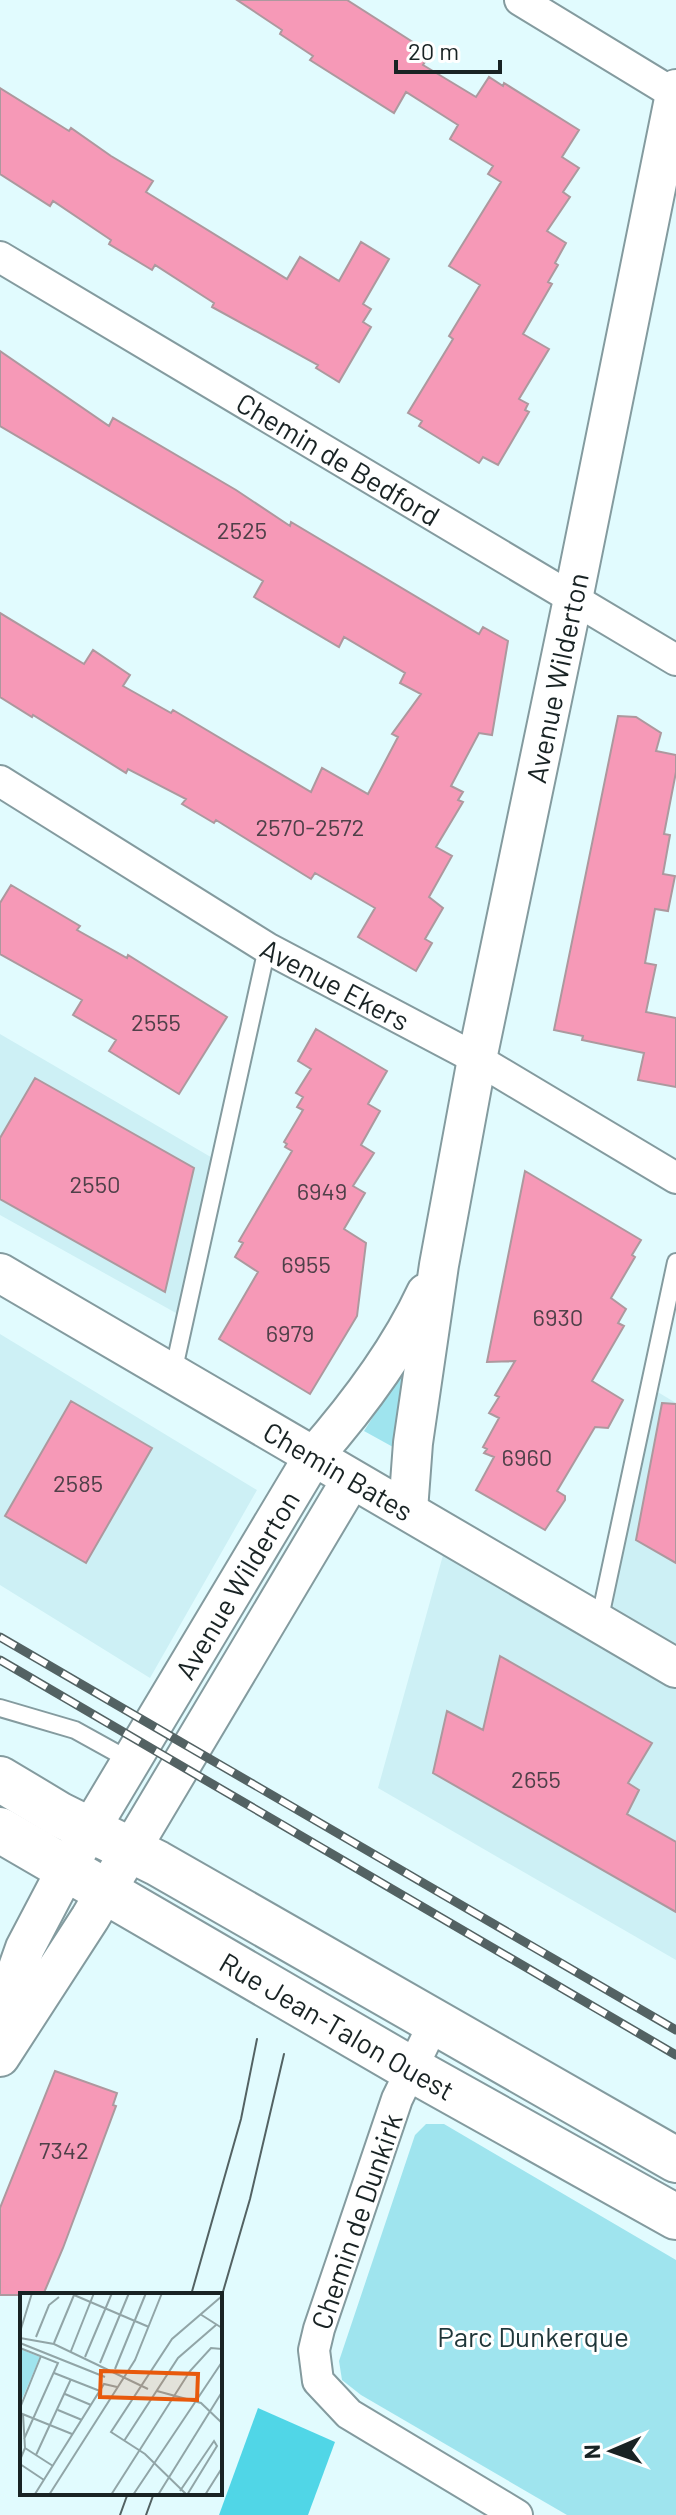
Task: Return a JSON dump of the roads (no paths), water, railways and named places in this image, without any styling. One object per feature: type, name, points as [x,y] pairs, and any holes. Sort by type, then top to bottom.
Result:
[{"type":"main road","name":"Rue Jean-Talon Ouest","points":[[0,1779],[60,1815],[131,1848],[676,2160]]},
{"type":"main road","name":"Rue Jean-Talon Ouest","points":[[0,1830],[411,2069],[676,2217]]},
{"type":"street","points":[[520,0],[676,93]]},
{"type":"street","name":"Avenue Wilderton","points":[[408,1510],[413,1443],[439,1265],[477,1059],[676,93]]},
{"type":"street","name":"Chemin de Bedford","points":[[0,257],[676,660]]},
{"type":"street","name":"Avenue Ekers","points":[[0,781],[267,948],[477,1059],[676,1178]]},
{"type":"street","name":"Avenue Wilderton","points":[[0,2019],[25,1948],[67,1868],[313,1457],[346,1420],[384,1365],[416,1314],[439,1265]]},
{"type":"street","name":"Chemin Bates","points":[[0,1273],[676,1668]]},
{"type":"street","name":"Avenue Wilderton","points":[[0,2057],[105,1891],[351,1480]]},
{"type":"street","name":"Chemin de Dunkirk","points":[[435,2021],[397,2099],[319,2329],[314,2350],[318,2381],[349,2414],[512,2514]]},
{"type":"lane","points":[[173,1374],[267,948]]},
{"type":"lane","points":[[599,1622],[676,1262]]},
{"type":"lane","points":[[0,1708],[75,1730],[132,1762]]},
{"type":"tram line","points":[[192,2293],[241,2119],[257,2039]]},
{"type":"tram line","points":[[222,2295],[250,2199],[284,2054]]},
{"type":"tram line","points":[[120,2515],[127,2495]]},
{"type":"tram line","points":[[146,2515],[153,2495]]},
{"type":"railway","points":[[0,1637],[676,2030]]},
{"type":"railway","points":[[0,1660],[676,2055]]},
{"type":"park label","name":"Parc Dunkerque","points":[[533,2336]]}]
